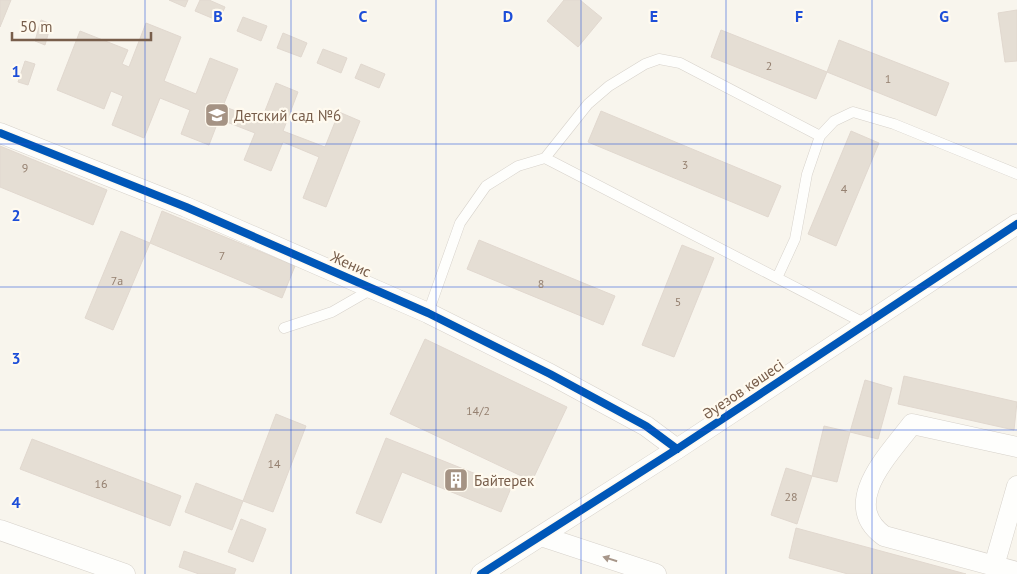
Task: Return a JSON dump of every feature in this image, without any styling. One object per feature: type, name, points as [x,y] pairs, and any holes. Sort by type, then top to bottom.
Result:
[{"type":"street","name":"Женис","points":[[0,133],[186,207],[428,312],[646,426],[677,449]]},
{"type":"street","name":"Әуезов көшесі","points":[[482,574],[950,271],[1017,224]]},
{"type":"street","points":[[1017,447],[912,424],[869,482],[865,512],[874,529],[884,536],[1017,572]]},
{"type":"street","points":[[994,566],[1017,486]]},
{"type":"street","points":[[0,530],[125,574]]},
{"type":"street","points":[[541,536],[656,574]]},
{"type":"lane","points":[[428,312],[460,223],[486,186],[518,166],[545,158],[588,104],[609,86],[638,68],[659,60],[680,63],[820,136]]},
{"type":"lane","points":[[777,278],[795,239],[807,174],[820,136],[834,121],[854,112],[894,124],[1017,174]]},
{"type":"lane","points":[[545,158],[866,324]]},
{"type":"lane","points":[[284,328],[332,312],[372,289]]},
{"type":"building","points":[[0,0],[11,0],[0,27]]},
{"type":"building","points":[[169,0],[188,0],[185,7]]},
{"type":"building","points":[[200,0],[209,0],[225,7],[219,21],[195,11]]},
{"type":"building","points":[[564,0],[580,0],[602,18],[578,47],[547,21]]},
{"type":"building","points":[[1017,10],[1017,61],[1005,62],[998,13]]},
{"type":"building","points":[[243,17],[267,26],[261,41],[237,31]]},
{"type":"building","points":[[41,20],[51,24],[45,45],[35,41]]},
{"type":"building","name":"Детский сад №6","points":[[146,23],[181,37],[164,81],[196,94],[210,58],[238,69],[223,106],[261,121],[276,83],[298,92],[283,131],[325,147],[339,112],[360,121],[326,207],[303,198],[319,157],[283,142],[271,171],[244,160],[255,133],[219,119],[209,145],[181,134],[190,110],[160,98],[144,138],[112,125],[123,96],[111,91],[104,109],[57,90],[80,31],[128,50],[122,64],[129,67]]},
{"type":"building","points":[[721,30],[827,72],[816,99],[711,57]]},
{"type":"building","points":[[283,33],[307,43],[301,57],[277,48]]},
{"type":"building","points":[[839,40],[949,83],[936,116],[827,72]]},
{"type":"building","points":[[323,49],[347,58],[341,73],[317,63]]},
{"type":"building","points":[[25,61],[35,64],[28,85],[18,82]]},
{"type":"building","points":[[361,64],[385,74],[379,88],[355,78]]},
{"type":"building","points":[[601,111],[781,186],[768,217],[588,142]]},
{"type":"building","points":[[851,131],[879,143],[836,246],[808,234]]},
{"type":"building","points":[[0,146],[107,190],[93,225],[0,187]]},
{"type":"building","points":[[162,211],[295,266],[282,298],[150,243]]},
{"type":"building","points":[[121,231],[150,243],[113,330],[85,318]]},
{"type":"building","points":[[479,240],[615,296],[603,325],[467,269]]},
{"type":"building","points":[[682,245],[714,258],[674,357],[642,345]]},
{"type":"building","points":[[425,339],[567,407],[532,481],[390,414]]},
{"type":"building","points":[[904,376],[1017,402],[1014,430],[898,404]]},
{"type":"building","points":[[865,380],[892,388],[878,439],[850,432]]},
{"type":"building","points":[[276,414],[306,426],[273,512],[243,501]]},
{"type":"building","points":[[824,426],[850,432],[837,482],[812,476]]},
{"type":"building","name":"Байтерек","points":[[386,438],[511,488],[501,512],[402,472],[381,523],[356,513]]},
{"type":"building","points":[[32,439],[181,496],[170,526],[20,469]]},
{"type":"building","points":[[786,468],[812,476],[797,524],[771,515]]},
{"type":"building","points":[[196,483],[243,501],[232,530],[185,512]]},
{"type":"building","points":[[241,519],[266,529],[253,562],[228,552]]},
{"type":"building","points":[[796,528],[966,574],[848,574],[789,558]]},
{"type":"building","points":[[184,551],[236,569],[234,574],[199,574],[179,567]]},
{"type":"cycle path","points":[[0,133],[186,207],[428,313],[550,374],[646,426],[677,449]]},
{"type":"cycle path","points":[[481,574],[677,449],[1017,224]]},
{"type":"place","name":"Детский сад №6","points":[[217,115]]},
{"type":"place","name":"Байтерек","points":[[456,480]]}]
